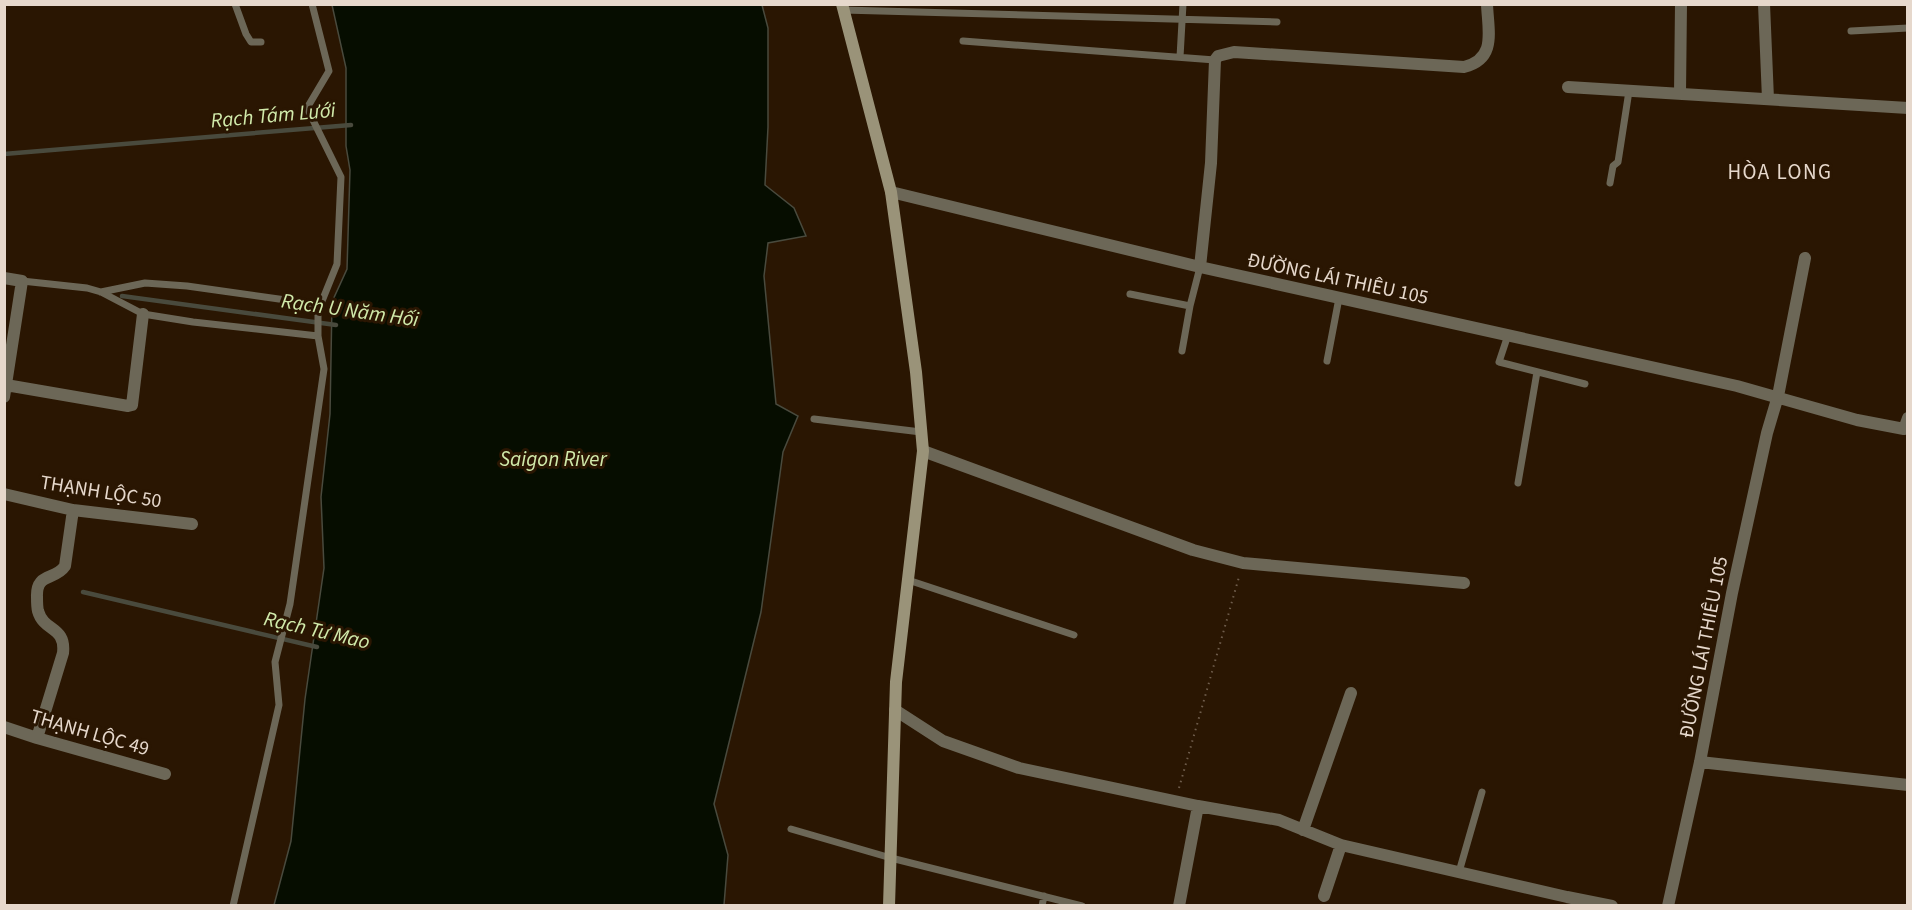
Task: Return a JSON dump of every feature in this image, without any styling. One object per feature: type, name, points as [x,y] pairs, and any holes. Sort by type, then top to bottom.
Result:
[{"type":"street","points":[[1200,267],[1211,163],[1215,60],[1222,54],[1234,52],[1464,67],[1483,58],[1486,51],[1489,42],[1487,4]]},
{"type":"street","points":[[1680,93],[1681,4]]},
{"type":"street","points":[[1764,4],[1768,99]]},
{"type":"street","points":[[842,7],[891,192],[916,372],[923,451],[896,682],[889,906]]},
{"type":"street","points":[[1568,87],[1908,108]]},
{"type":"street","name":"ĐƯỜNG LÁI THIÊU 105","points":[[891,192],[1200,267],[1778,396],[1857,420],[1906,427]]},
{"type":"street","points":[[1778,396],[1805,258]]},
{"type":"street","points":[[4,278],[22,281],[5,391],[132,405],[143,314]]},
{"type":"street","name":"ĐƯỜNG LÁI THIÊU 105","points":[[1668,906],[1700,762],[1732,593],[1767,433],[1778,396]]},
{"type":"street","points":[[923,451],[1193,550],[1243,563],[1464,582]]},
{"type":"street","name":"THẠNH LỘC 50","points":[[4,494],[73,510],[192,524]]},
{"type":"street","points":[[37,738],[63,653],[64,642],[59,634],[43,621],[38,610],[37,591],[39,582],[61,572],[66,566],[73,510]]},
{"type":"street","points":[[1303,830],[1351,693]]},
{"type":"street","points":[[895,710],[943,741],[1019,768],[1175,802],[1279,820],[1341,845],[1612,906]]},
{"type":"street","name":"THẠNH LỘC 49","points":[[5,730],[165,774]]},
{"type":"street","points":[[1700,762],[1908,785]]},
{"type":"street","points":[[1179,906],[1198,806]]},
{"type":"street","points":[[1324,896],[1341,845]]},
{"type":"lane","points":[[235,4],[246,34],[252,42],[261,42]]},
{"type":"lane","points":[[233,906],[279,705],[275,662],[290,604],[324,369],[318,334],[318,312],[337,264],[341,177],[307,108],[329,70],[312,4]]},
{"type":"lane","points":[[1179,57],[1183,4]]},
{"type":"lane","points":[[842,7],[1277,22]]},
{"type":"lane","points":[[1851,31],[1908,28]]},
{"type":"lane","points":[[963,41],[1215,60]]},
{"type":"lane","points":[[1610,183],[1613,166],[1618,162],[1629,91]]},
{"type":"lane","points":[[1182,351],[1200,267]]},
{"type":"lane","points":[[22,281],[87,288],[101,292],[143,314],[194,322],[318,334]]},
{"type":"lane","points":[[101,292],[145,283],[187,286],[293,301],[318,312]]},
{"type":"lane","points":[[1130,294],[1190,306]]},
{"type":"lane","points":[[1327,361],[1339,298]]},
{"type":"lane","points":[[1508,335],[1499,362],[1585,384]]},
{"type":"lane","points":[[1518,483],[1537,372]]},
{"type":"lane","points":[[814,419],[921,432]]},
{"type":"lane","points":[[908,580],[1074,635]]},
{"type":"lane","points":[[1459,872],[1482,792]]},
{"type":"lane","points":[[791,829],[891,858],[1082,906]]},
{"type":"lane","points":[[1042,906],[1044,896]]},
{"type":"path","points":[[1175,802],[1243,563]]},
{"type":"water","name":"Saigon River","points":[[332,5],[762,5],[768,28],[768,127],[765,185],[794,208],[806,236],[768,243],[764,276],[776,404],[798,416],[783,452],[761,612],[714,804],[728,855],[724,905],[274,905],[291,841],[305,699],[324,568],[321,497],[330,414],[332,302],[347,269],[350,170],[346,146],[346,68]]},
{"type":"waterway","name":"Rạch Tám Lưới","points":[[4,154],[351,125]]},
{"type":"waterway","name":"Rạch U Năm Hối","points":[[122,296],[336,325]]},
{"type":"waterway","name":"Rạch Tư Mao","points":[[83,592],[317,647]]},
{"type":"district","name":"HÒA LONG","points":[[1780,172]]}]
